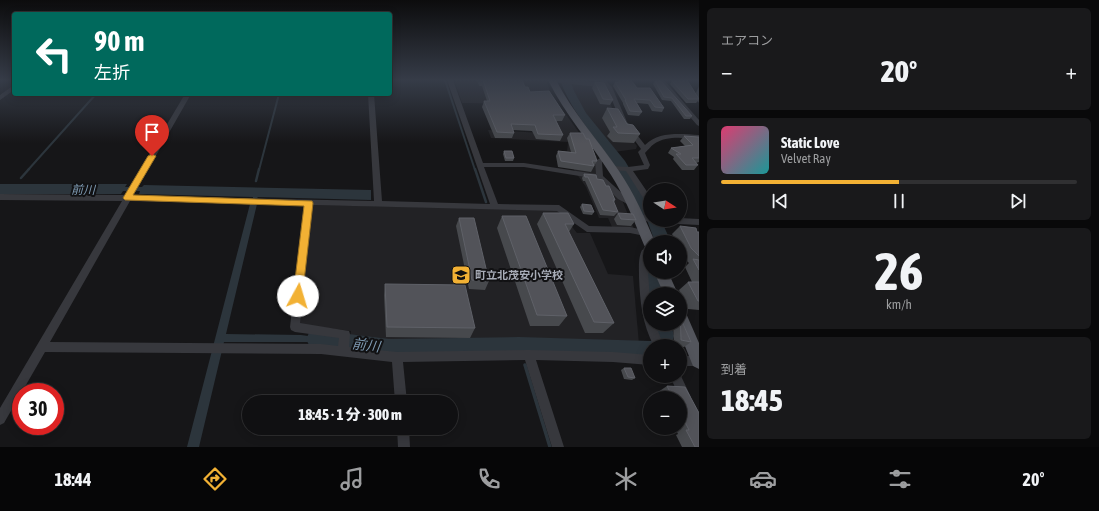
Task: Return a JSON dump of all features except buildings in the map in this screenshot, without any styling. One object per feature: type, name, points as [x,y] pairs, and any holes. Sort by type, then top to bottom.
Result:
[{"type":"main road","points":[[563,101],[604,158],[622,168],[631,202],[645,233]]},
{"type":"main road","points":[[686,331],[699,361]]},
{"type":"street","points":[[0,419],[184,101]]},
{"type":"street","points":[[371,101],[378,204]]},
{"type":"street","points":[[457,101],[495,207]]},
{"type":"street","points":[[615,101],[624,122],[645,149]]},
{"type":"street","points":[[679,101],[699,124]]},
{"type":"street","points":[[622,168],[646,167],[647,165],[641,154],[657,139],[680,136],[699,137]]},
{"type":"street","points":[[600,177],[598,162],[604,158]]},
{"type":"street","points":[[480,165],[524,165],[600,177],[621,197],[631,202]]},
{"type":"street","points":[[622,168],[643,194]]},
{"type":"street","points":[[0,197],[131,192],[308,203],[559,208],[586,229],[630,230],[645,233]]},
{"type":"street","points":[[308,203],[295,327],[345,334],[343,350]]},
{"type":"street","points":[[638,217],[643,217]]},
{"type":"street","points":[[687,221],[699,222]]},
{"type":"street","points":[[645,279],[648,320],[655,339]]},
{"type":"street","points":[[41,348],[321,349],[343,350],[379,356],[397,357],[529,355],[613,357],[643,359]]},
{"type":"street","points":[[529,355],[558,447]]},
{"type":"street","points":[[397,357],[400,395]]},
{"type":"street","points":[[687,361],[699,361]]},
{"type":"street","points":[[678,383],[690,408]]},
{"type":"street","points":[[403,435],[404,447]]},
{"type":"shaded area","points":[[461,101],[535,101],[537,104],[462,103]]},
{"type":"shaded area","points":[[577,101],[609,101],[617,119],[637,146],[636,149],[614,152],[583,113]]},
{"type":"shaded area","points":[[557,106],[567,116],[597,157],[597,177],[622,200],[634,229],[612,227],[608,218],[599,218],[586,187],[574,170],[573,155],[567,152],[568,142],[491,138],[488,130],[542,133]]},
{"type":"shaded area","name":"町立北茂安小学校","points":[[313,205],[559,210],[577,233],[590,233],[608,274],[633,276],[639,344],[386,342],[350,339],[351,331],[297,324],[310,207]]},
{"type":"water","points":[[0,184],[127,184],[125,187],[142,187],[144,185],[371,190],[371,200],[139,194],[140,191],[123,191],[121,194],[0,194]]},
{"type":"water","points":[[250,204],[257,204],[226,334],[301,335],[336,340],[335,344],[310,342],[224,342],[199,447],[187,447]]},
{"type":"waterway","points":[[28,170],[90,101]]},
{"type":"waterway","points":[[259,170],[277,101]]},
{"type":"waterway","points":[[452,101],[475,170]]},
{"type":"waterway","name":"前川","points":[[574,101],[589,124],[620,164],[643,204]]},
{"type":"waterway","points":[[21,178],[29,169]]},
{"type":"waterway","points":[[256,181],[259,169]]},
{"type":"waterway","points":[[475,169],[486,202]]},
{"type":"waterway","name":"前川","points":[[657,227],[660,235]]},
{"type":"waterway","name":"前川","points":[[655,279],[655,287]]},
{"type":"waterway","name":"前川","points":[[663,331],[663,339]]},
{"type":"waterway","name":"前川","points":[[316,339],[389,348],[519,346],[643,350]]},
{"type":"waterway","points":[[525,365],[550,447]]},
{"type":"place","name":"町立北茂安小学校","points":[[461,275]]},
{"type":"route","points":[[152,156],[128,198],[308,203],[298,296]]}]
